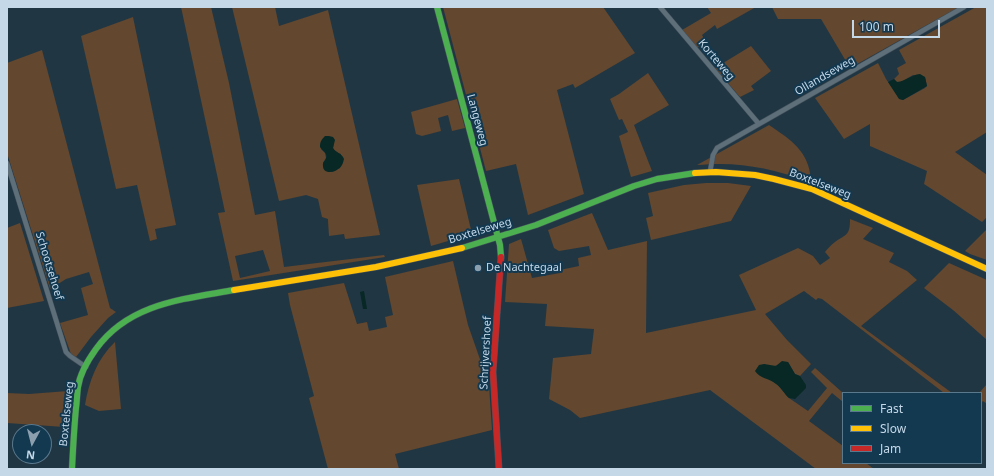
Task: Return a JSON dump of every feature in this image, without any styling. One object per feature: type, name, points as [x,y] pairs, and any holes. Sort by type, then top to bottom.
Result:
[{"type":"main road","name":"Langeweg","points":[[437,7],[498,237]]},
{"type":"main road","name":"Boxtelseweg","points":[[72,469],[78,387],[95,350],[106,336],[131,316],[165,302],[377,267],[443,253],[498,237],[565,214],[625,189],[657,179],[710,172],[731,172],[783,180],[812,189],[987,268]]},
{"type":"main road","name":"Schrijvershoef","points":[[498,237],[501,259],[493,372],[499,469]]},
{"type":"street","name":"Korteweg","points":[[660,7],[759,124]]},
{"type":"street","name":"Ollandseweg","points":[[710,172],[713,155],[717,148],[964,7]]},
{"type":"street","name":"Schootsehoef","points":[[7,163],[66,352],[86,367]]},
{"type":"shaded area","points":[[181,7],[211,7],[229,83],[255,215],[275,211],[284,267],[384,255],[385,257],[233,281],[218,213],[225,212]],"holes":[[[263,250],[270,271],[240,278],[235,256]]]},
{"type":"shaded area","points":[[232,7],[275,7],[279,26],[328,10],[380,235],[345,239],[344,234],[329,236],[328,219],[322,217],[318,199],[306,195],[279,201]],"holes":[[[334,142],[333,148],[335,152],[341,154],[340,168],[332,172],[323,163],[326,158],[325,153],[321,149]]]},
{"type":"shaded area","points":[[443,7],[603,7],[635,53],[575,88],[573,84],[557,90],[584,194],[528,215],[516,164],[486,171]]},
{"type":"shaded area","points":[[707,7],[756,7],[717,29],[715,25],[702,35],[706,42],[697,48],[682,30],[711,13]]},
{"type":"shaded area","points":[[772,7],[959,7],[850,68],[821,19],[778,19]]},
{"type":"shaded area","points":[[976,7],[987,7],[987,132],[955,152],[987,175],[987,217],[982,222],[924,184],[927,171],[870,146],[870,124],[844,139],[815,98],[878,63],[886,79],[900,99],[903,100],[925,88],[927,86],[925,77],[913,75],[901,82],[897,82],[894,79],[899,74],[897,68],[906,63],[899,50]]},
{"type":"shaded area","points":[[133,17],[176,225],[155,229],[157,239],[150,241],[137,185],[116,189],[81,36]]},
{"type":"shaded area","points":[[751,46],[771,71],[751,86],[754,90],[740,97],[715,68]]},
{"type":"shaded area","points":[[42,50],[110,308],[116,312],[108,318],[91,337],[76,357],[71,354],[60,323],[88,315],[81,288],[93,284],[89,272],[66,279],[50,289],[7,153],[7,63]]},
{"type":"shaded area","points":[[648,73],[669,105],[634,125],[652,171],[631,177],[619,136],[628,132],[622,119],[619,120],[610,99]]},
{"type":"shaded area","points":[[920,74],[925,77],[927,86],[903,100],[899,99],[888,82],[894,79],[897,82]]},
{"type":"shaded area","points":[[457,99],[465,128],[452,131],[448,115],[438,118],[441,131],[422,136],[416,134],[411,112]]},
{"type":"shaded area","points":[[769,125],[798,147],[807,161],[811,180],[809,181],[767,169],[741,165],[697,165]]},
{"type":"shaded area","points":[[325,136],[333,137],[335,140],[333,148],[342,155],[344,159],[340,167],[331,172],[327,172],[323,169],[323,163],[326,156],[320,145]]},
{"type":"shaded area","points":[[459,179],[472,234],[431,246],[417,185]]},
{"type":"shaded area","points":[[728,183],[751,186],[731,221],[651,240],[646,218],[653,216],[648,193],[684,185]]},
{"type":"shaded area","points":[[592,213],[608,250],[647,241],[646,333],[756,310],[739,275],[798,248],[813,256],[820,265],[830,258],[825,252],[827,249],[847,234],[850,219],[873,228],[863,239],[894,253],[889,262],[907,271],[917,280],[861,326],[951,392],[943,392],[822,299],[818,298],[816,300],[804,291],[765,314],[787,340],[811,364],[800,376],[795,374],[788,362],[782,362],[773,366],[764,364],[769,379],[777,384],[789,398],[808,411],[827,388],[811,372],[815,368],[842,392],[842,401],[832,393],[809,421],[842,445],[842,464],[867,464],[874,469],[816,469],[710,390],[580,418],[570,410],[549,399],[553,358],[591,354],[594,329],[545,326],[547,304],[505,302],[509,244],[521,239],[532,278],[560,273],[560,270],[579,266],[578,258],[591,255],[589,246],[559,251],[554,248],[548,230]]},
{"type":"shaded area","points":[[20,223],[44,301],[7,308],[7,228]]},
{"type":"shaded area","points":[[987,229],[987,260],[965,251]]},
{"type":"shaded area","points":[[453,261],[468,325],[489,385],[492,430],[395,454],[399,469],[328,469],[309,398],[314,396],[288,293],[344,283],[357,324],[367,322],[369,331],[387,327],[385,317],[393,315],[385,277]]},
{"type":"shaded area","points":[[949,263],[987,280],[987,340],[953,310],[924,288]]},
{"type":"shaded area","points":[[364,291],[367,309],[363,309],[360,292]]},
{"type":"shaded area","points":[[115,342],[121,409],[99,411],[85,405],[87,396],[99,363]]},
{"type":"shaded area","points":[[782,361],[788,362],[795,374],[800,376],[806,385],[806,388],[795,399],[789,398],[773,382],[759,376],[755,371],[759,365],[764,364],[776,366]]},
{"type":"shaded area","points":[[987,384],[987,404],[983,401],[982,402],[982,392],[980,392]]},
{"type":"shaded area","points":[[68,391],[64,427],[52,426],[52,424],[7,423],[7,393],[29,394]]},
{"type":"traffic: fast","points":[[437,7],[500,245],[501,257]]},
{"type":"traffic: fast","points":[[462,248],[536,225],[634,186],[657,179],[695,173]]},
{"type":"traffic: fast","points":[[72,469],[75,416],[79,382],[82,372],[90,358],[109,334],[124,322],[141,312],[177,300],[234,290]]},
{"type":"traffic: slow","points":[[695,173],[716,172],[755,175],[812,189],[987,269]]},
{"type":"traffic: slow","points":[[234,290],[376,267],[462,248]]},
{"type":"traffic: jam","points":[[499,469],[493,372],[501,257]]},
{"type":"place","name":"De Nachtegaal","points":[[478,268]]}]
